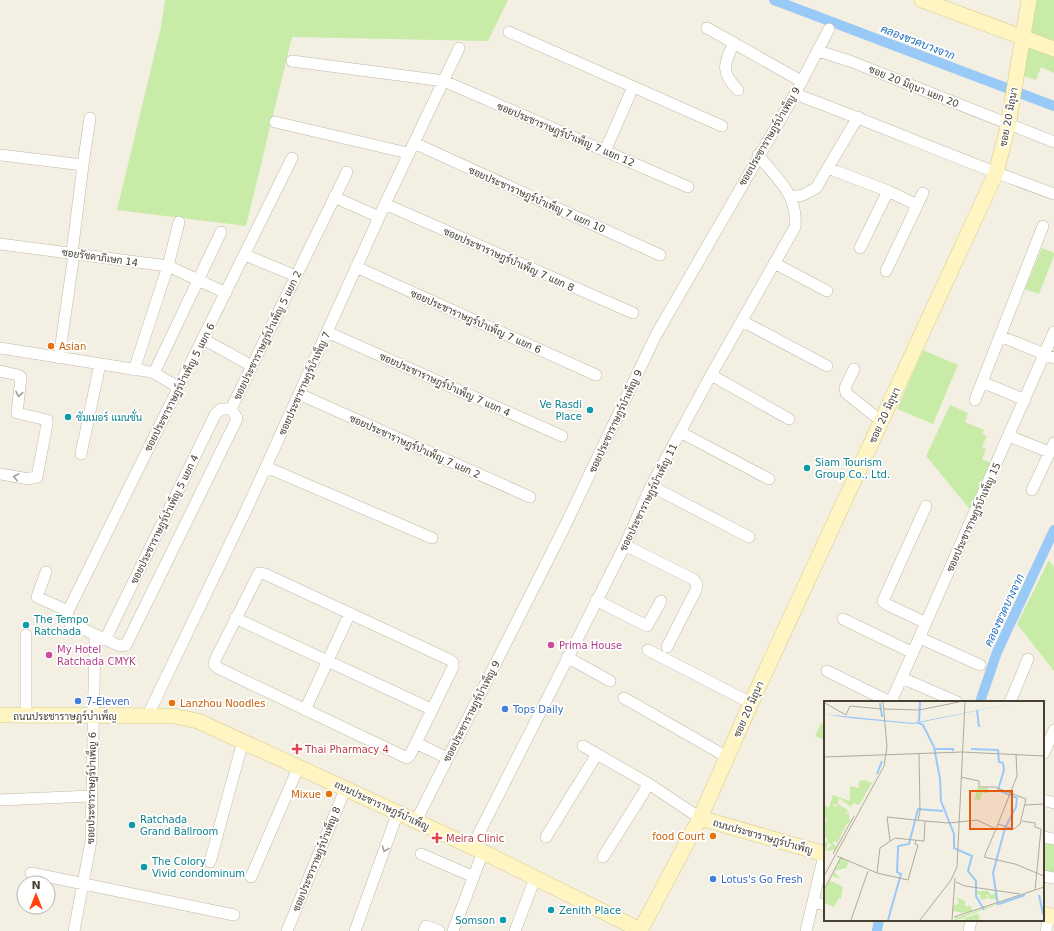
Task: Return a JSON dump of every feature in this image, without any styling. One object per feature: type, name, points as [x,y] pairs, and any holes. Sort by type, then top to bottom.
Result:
[{"type":"street","points":[[922,0],[1054,48]]},
{"type":"street","name":"ซอย 20 มิถุนา","points":[[700,818],[751,703],[996,173],[1008,126],[1023,36],[1024,19],[1029,0]]},
{"type":"street","points":[[708,28],[802,80]]},
{"type":"street","name":"ซอยประชาราษฎร์บำเพ็ญ 9","points":[[416,821],[563,530],[656,335],[758,155],[795,94],[829,29]]},
{"type":"street","points":[[509,32],[722,126]]},
{"type":"street","points":[[734,43],[727,58],[725,68],[728,80],[738,90]]},
{"type":"street","name":"ซอยประชาราษฎร์บำเพ็ญ 7","points":[[147,717],[266,467],[384,204],[459,48]]},
{"type":"street","name":"ซอย 20 มิถุนา แยก 20","points":[[818,51],[904,82],[1008,126],[1054,142]]},
{"type":"street","name":"ซอยประชาราษฎร์บำเพ็ญ 7 แยก 12","points":[[292,61],[444,81],[688,187]]},
{"type":"street","points":[[605,151],[633,87]]},
{"type":"street","points":[[795,94],[858,117],[996,173],[1054,194]]},
{"type":"street","points":[[792,198],[803,195],[816,188],[858,117]]},
{"type":"street","points":[[59,358],[90,118]]},
{"type":"street","name":"ซอยประชาราษฎร์บำเพ็ญ 7 แยก 10","points":[[275,122],[411,148],[660,255]]},
{"type":"street","points":[[0,155],[83,165]]},
{"type":"street","name":"ซอยประชาราษฎร์บำเพ็ญ 11","points":[[453,931],[474,877],[478,850],[567,657],[625,545],[651,486],[794,226],[796,210],[792,198],[758,155]]},
{"type":"street","name":"ซอยประชาราษฎร์บำเพ็ญ 5 แยก 6","points":[[68,614],[178,387],[292,158]]},
{"type":"street","points":[[828,168],[888,191],[917,205]]},
{"type":"street","name":"ซอยประชาราษฎร์บำเพ็ญ 5 แยก 2","points":[[100,638],[124,647],[126,645],[236,421],[237,418],[231,410],[347,172]]},
{"type":"street","points":[[860,248],[888,191]]},
{"type":"street","points":[[886,271],[923,193]]},
{"type":"street","points":[[334,197],[379,217]]},
{"type":"street","name":"ซอยประชาราษฎร์บำเพ็ญ 7 แยก 8","points":[[384,204],[633,313]]},
{"type":"street","points":[[134,370],[168,266],[179,222]]},
{"type":"street","points":[[975,400],[1043,226]]},
{"type":"street","points":[[154,373],[221,232]]},
{"type":"street","name":"ซอยรัชดาภิเษก 14","points":[[0,244],[168,266],[226,293]]},
{"type":"street","points":[[245,255],[296,276]]},
{"type":"street","points":[[774,264],[827,291]]},
{"type":"street","name":"ซอยประชาราษฎร์บำเพ็ญ 7 แยก 6","points":[[356,267],[596,375]]},
{"type":"street","points":[[742,322],[827,366]]},
{"type":"street","name":"ซอยประชาราษฎร์บำเพ็ญ 7 แยก 4","points":[[327,332],[562,436]]},
{"type":"street","name":"ซอยประชาราษฎร์บำเพ็ญ 15","points":[[891,701],[1025,400],[1050,356],[1054,332]]},
{"type":"street","points":[[1000,336],[1050,356]]},
{"type":"street","points":[[203,339],[252,366]]},
{"type":"street","points":[[0,348],[154,373],[178,387]]},
{"type":"street","points":[[81,454],[100,364]]},
{"type":"street","points":[[854,369],[845,388],[846,393],[881,421]]},
{"type":"street","points":[[0,371],[18,375],[20,377],[16,413],[47,420],[37,477],[29,479],[0,474]]},
{"type":"street","points":[[711,375],[789,419]]},
{"type":"street","points":[[982,382],[1025,400]]},
{"type":"street","name":"ซอยประชาราษฎร์บำเพ็ญ 7 แยก 2","points":[[299,394],[530,497]]},
{"type":"street","name":"ซอยประชาราษฎร์บำเพ็ญ 5 แยก 4","points":[[100,638],[215,415],[220,409],[231,410]]},
{"type":"street","points":[[680,432],[769,478]]},
{"type":"street","points":[[1010,436],[1052,448],[1032,490]]},
{"type":"street","points":[[266,467],[432,538]]},
{"type":"street","points":[[651,486],[749,537]]},
{"type":"street","points":[[926,506],[884,601],[886,604],[926,623]]},
{"type":"street","points":[[625,545],[692,579],[697,584],[696,590],[667,647]]},
{"type":"street","points":[[46,572],[36,597],[68,614],[70,623],[100,638]]},
{"type":"street","points":[[259,573],[265,574],[350,613],[450,660],[453,663],[453,667],[431,709],[410,755],[407,758],[402,757],[218,668],[214,664],[235,618],[259,573]]},
{"type":"street","points":[[596,600],[647,626],[661,601]]},
{"type":"street","points":[[306,710],[350,613]]},
{"type":"street","points":[[235,618],[431,709]]},
{"type":"street","points":[[843,619],[913,653]]},
{"type":"street","points":[[26,635],[26,717]]},
{"type":"street","name":"ซอยประชาราษฎร์บำเพ็ญ 6","points":[[74,931],[84,885],[91,841],[93,716],[100,638]]},
{"type":"street","points":[[920,638],[980,665]]},
{"type":"street","points":[[648,650],[751,703]]},
{"type":"street","points":[[567,657],[610,681]]},
{"type":"street","points":[[1010,701],[1028,659]]},
{"type":"street","points":[[827,671],[889,701]]},
{"type":"street","points":[[902,678],[955,701]]},
{"type":"street","points":[[624,698],[727,757]]},
{"type":"street","name":"ถนนประชาราษฎร์บำเพ็ญ","points":[[0,715],[26,717],[174,716],[198,721],[346,787],[478,850],[640,931],[700,818],[824,853]]},
{"type":"street","points":[[1044,751],[1054,730]]},
{"type":"street","points":[[210,862],[243,741]]},
{"type":"street","points":[[416,743],[447,758]]},
{"type":"street","points":[[583,746],[649,784],[700,818]]},
{"type":"street","points":[[1044,753],[1054,756]]},
{"type":"street","points":[[546,837],[597,754]]},
{"type":"street","points":[[251,877],[299,766]]},
{"type":"street","points":[[603,857],[649,784]]},
{"type":"street","name":"ซอยประชาราษฎร์บำเพ็ญ 8","points":[[287,931],[346,787]]},
{"type":"street","points":[[0,800],[91,796]]},
{"type":"street","points":[[1044,800],[1054,803]]},
{"type":"street","points":[[355,931],[398,812]]},
{"type":"street","points":[[1044,837],[1054,839]]},
{"type":"street","points":[[806,931],[824,853]]},
{"type":"street","points":[[421,854],[474,877]]},
{"type":"street","points":[[31,873],[234,915]]},
{"type":"street","points":[[1044,876],[1054,878]]},
{"type":"street","points":[[515,931],[535,878]]},
{"type":"street","points":[[813,902],[824,905]]},
{"type":"street","points":[[1046,931],[1049,916]]},
{"type":"street","points":[[969,931],[971,921]]},
{"type":"street","points":[[424,931],[426,926],[439,931]]},
{"type":"green space","points":[[165,0],[508,0],[488,41],[292,37],[246,226],[117,210],[161,27]]},
{"type":"green space","points":[[1037,0],[1054,0],[1054,44],[1031,35]]},
{"type":"green space","points":[[1029,42],[1054,52],[1054,73],[1041,67],[1036,80],[1024,76]]},
{"type":"green space","points":[[1042,248],[1054,253],[1054,256],[1039,294],[1025,289]]},
{"type":"green space","points":[[923,350],[958,365],[933,424],[897,409]]},
{"type":"green space","points":[[950,405],[968,413],[965,422],[984,430],[982,434],[987,436],[982,447],[986,449],[982,459],[993,464],[972,512],[926,456]]},
{"type":"green space","points":[[1049,560],[1054,567],[1054,671],[1017,624]]},
{"type":"green space","points":[[821,723],[824,724],[824,740],[815,736]]},
{"type":"green space","points":[[1044,840],[1054,842],[1054,875],[1044,872]]},
{"type":"waterway","name":"คลองชวดบางจาก","points":[[774,0],[1054,106]]},
{"type":"waterway","name":"คลองชวดบางจาก","points":[[980,701],[997,652],[1054,530]]},
{"type":"waterway","name":"คลองชวดบางจาก","points":[[877,931],[879,921]]},
{"type":"place","name":"Asian","points":[[51,346]]},
{"type":"place","name":"Ve Rasdi Place","points":[[590,410]]},
{"type":"place","name":"ซัมเมอร์ แมนชั่น","points":[[68,417]]},
{"type":"place","name":"Siam Tourism Group Co., Ltd.","points":[[807,468]]},
{"type":"place","name":"The Tempo Ratchada","points":[[26,625]]},
{"type":"place","name":"Prima House","points":[[551,645]]},
{"type":"place","name":"My Hotel Ratchada CMYK","points":[[49,655]]},
{"type":"place","name":"7-Eleven","points":[[78,701]]},
{"type":"place","name":"Lanzhou Noodles","points":[[172,703]]},
{"type":"place","name":"Tops Daily","points":[[505,709]]},
{"type":"place","name":"Thai Pharmacy 4","points":[[297,749]]},
{"type":"place","name":"Mixue","points":[[329,794]]},
{"type":"place","name":"Ratchada Grand Ballroom","points":[[132,825]]},
{"type":"place","name":"food Court","points":[[713,836]]},
{"type":"place","name":"Meira Clinic","points":[[437,838]]},
{"type":"place","name":"The Colory Vivid condominum","points":[[144,867]]},
{"type":"place","name":"Lotus's Go Fresh","points":[[713,879]]},
{"type":"place","name":"Zenith Place","points":[[551,910]]},
{"type":"place","name":"Somson","points":[[503,920]]}]
